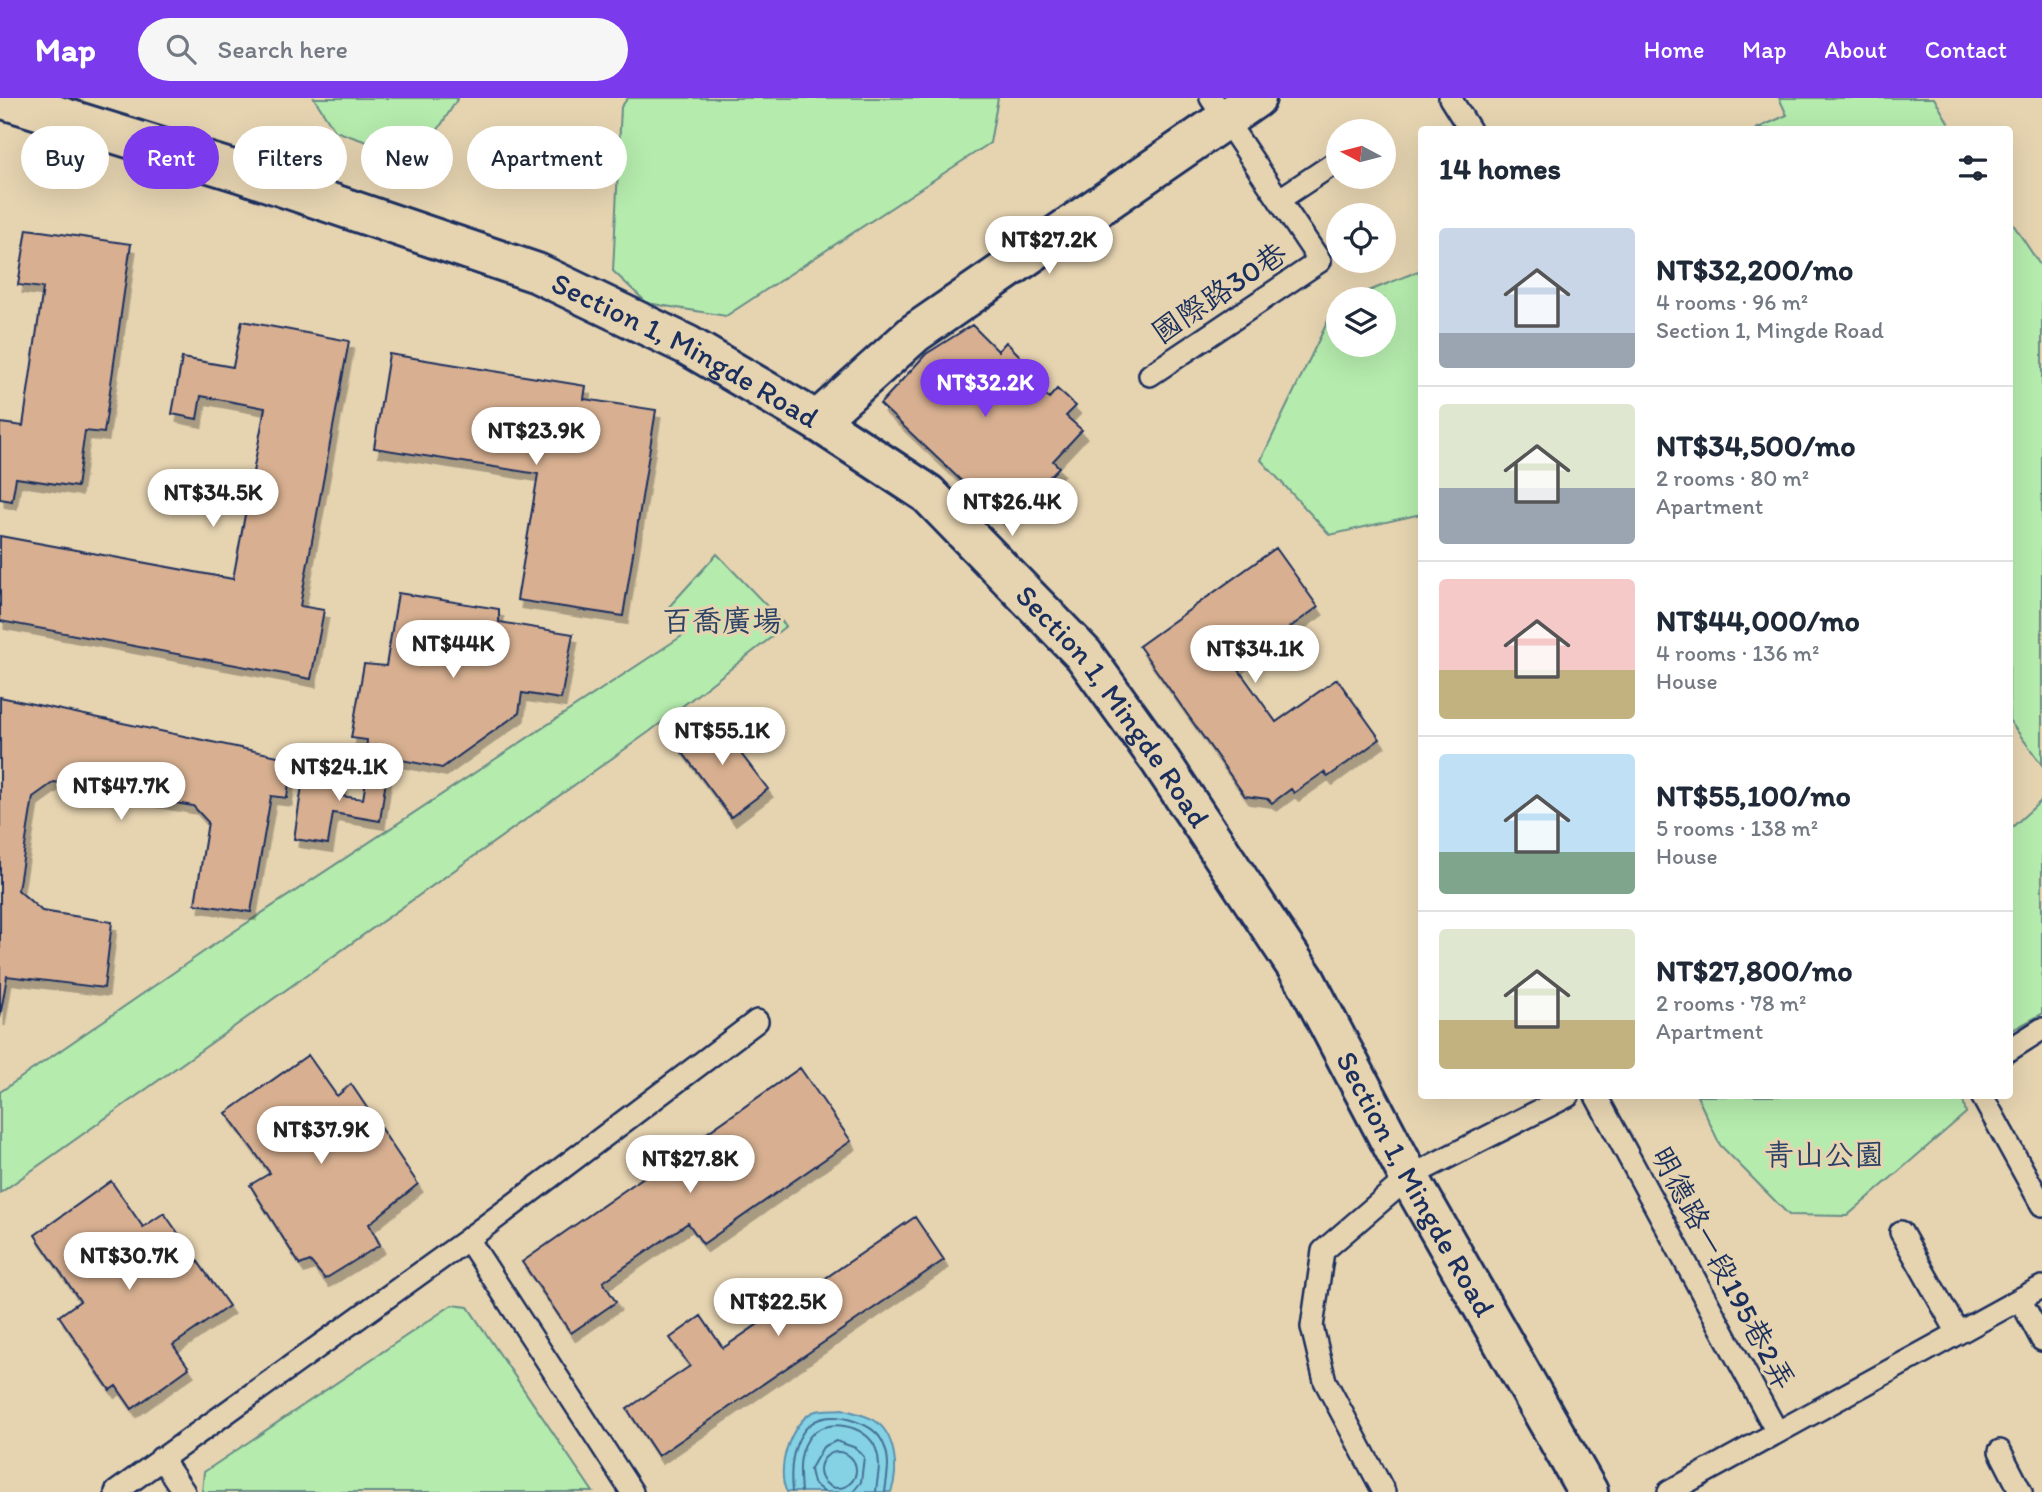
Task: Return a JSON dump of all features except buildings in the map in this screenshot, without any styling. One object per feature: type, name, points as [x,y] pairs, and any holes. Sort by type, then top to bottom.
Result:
[{"type":"street","name":"Section 1, Mingde Road","points":[[0,99],[239,172],[537,273],[687,345],[817,421],[928,494],[1084,655],[1161,762],[1306,981],[1409,1177],[1588,1492]]},
{"type":"street","points":[[817,421],[915,333],[1231,105]]},
{"type":"lane","points":[[1450,98],[1468,126]]},
{"type":"lane","name":"國際路30巷","points":[[1150,375],[1320,261],[1280,199],[1231,105]]},
{"type":"lane","points":[[1280,199],[1326,169]]},
{"type":"lane","points":[[116,1492],[468,1239],[757,1021]]},
{"type":"lane","points":[[2013,1047],[2042,1029]]},
{"type":"lane","points":[[1384,1492],[1325,1381],[1312,1327],[1323,1251],[1409,1177],[1561,1099]]},
{"type":"lane","name":"明德路一段195巷2弄","points":[[1598,1099],[1777,1432]]},
{"type":"lane","points":[[1984,1099],[2042,1205]]},
{"type":"lane","points":[[1901,1233],[1958,1333]]},
{"type":"lane","points":[[468,1239],[632,1492]]},
{"type":"lane","points":[[1669,1492],[2042,1287]]},
{"type":"lane","points":[[2020,1299],[2042,1340]]},
{"type":"lane","points":[[2000,1451],[2021,1492]]},
{"type":"lane","points":[[162,1458],[184,1492]]},
{"type":"green space","points":[[314,98],[458,98],[440,126],[361,126],[361,140],[347,135],[347,126],[332,126]]},
{"type":"green space","points":[[628,98],[998,98],[990,143],[726,316],[647,303],[613,271],[617,189],[627,189],[627,126],[620,126],[621,107]]},
{"type":"green space","points":[[1779,98],[1934,98],[1950,126],[1763,126],[1787,115]]},
{"type":"green space","points":[[2013,224],[2042,268],[2042,765],[2013,725]]},
{"type":"green space","points":[[1418,271],[1418,515],[1330,535],[1261,460],[1326,325],[1326,357],[1396,357],[1396,287],[1379,287]]},
{"type":"green space","name":"百喬廣場","points":[[717,554],[786,626],[649,732],[0,1193],[0,1092],[215,944],[682,636],[667,609]]},
{"type":"green space","points":[[2042,800],[2042,1014],[2013,1030],[2013,826]]},
{"type":"green space","name":"青山公園","points":[[1698,1099],[1963,1099],[1966,1113],[1847,1216],[1789,1215],[1720,1145]]},
{"type":"green space","points":[[452,1305],[468,1307],[593,1492],[202,1492],[204,1472]]},
{"type":"water","points":[[842,1409],[874,1420],[887,1434],[895,1464],[891,1492],[787,1492],[784,1483],[784,1460],[798,1426],[813,1412]]}]
